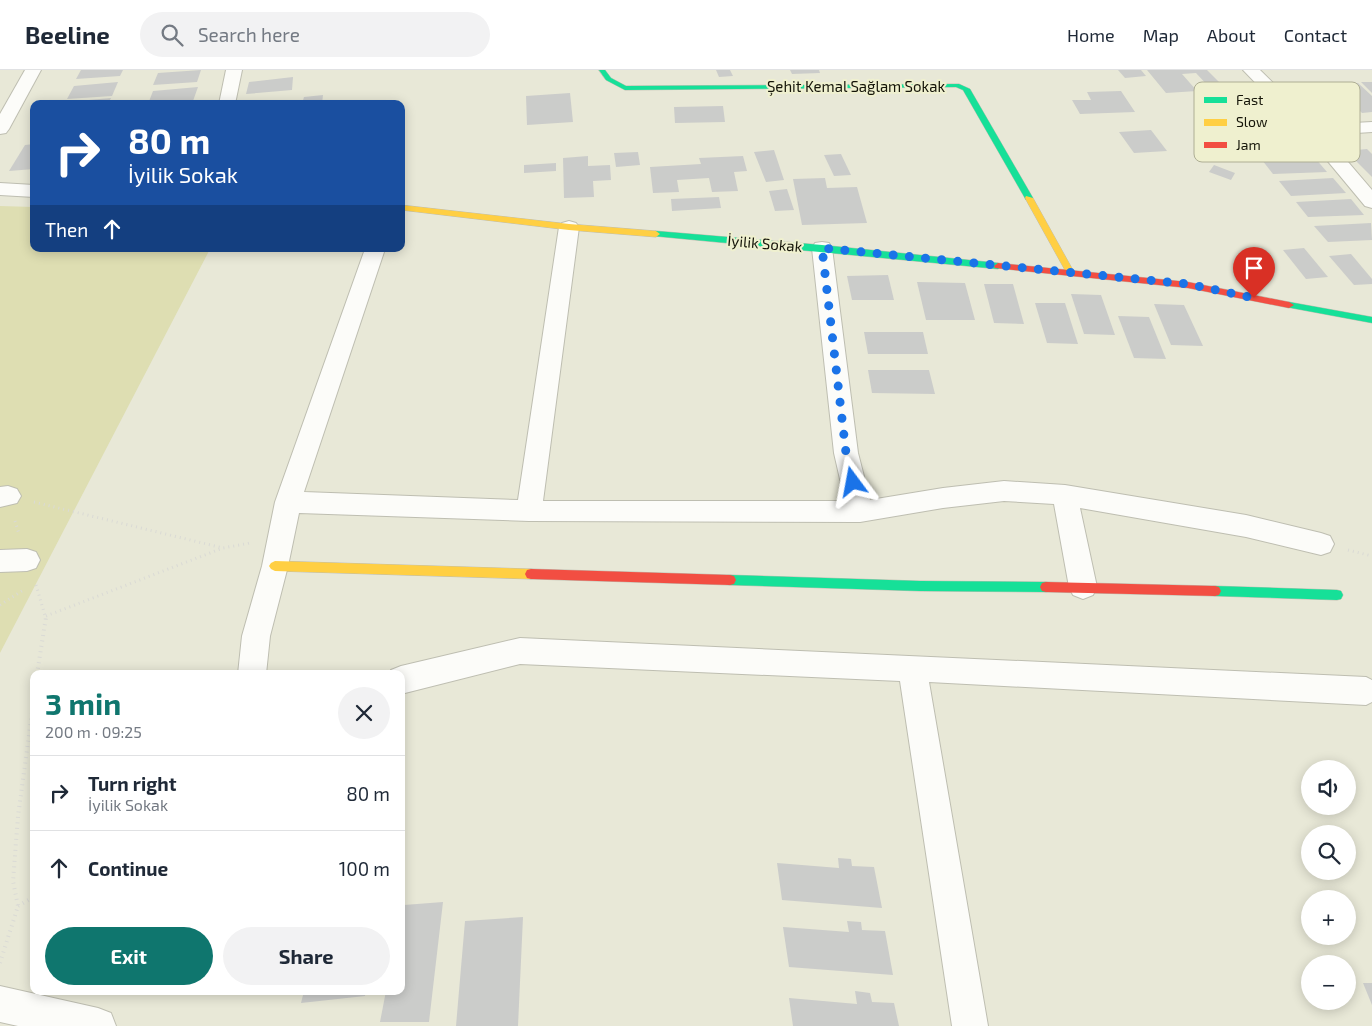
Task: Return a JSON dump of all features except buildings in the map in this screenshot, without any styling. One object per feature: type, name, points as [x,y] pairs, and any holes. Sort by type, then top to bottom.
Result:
[{"type":"street","points":[[0,129],[33,70]]},
{"type":"street","points":[[228,100],[234,70]]},
{"type":"street","name":"Şehit Kemal Sağlam Sokak","points":[[602,70],[608,79],[625,88],[957,85],[966,89],[992,131],[1070,272]]},
{"type":"street","points":[[1251,70],[1263,82]]},
{"type":"street","points":[[1338,162],[1372,202]]},
{"type":"street","points":[[0,189],[30,191]]},
{"type":"street","name":"İyilik Sokak","points":[[405,207],[569,227],[822,248],[1188,284],[1287,305],[1372,320]]},
{"type":"street","points":[[530,511],[569,227]]},
{"type":"street","points":[[822,248],[846,453],[860,512]]},
{"type":"street","points":[[252,670],[256,636],[275,566],[288,502],[374,252]]},
{"type":"street","points":[[288,502],[530,511],[860,512],[943,498],[1004,491],[1065,495],[1246,526],[1321,544]]},
{"type":"street","points":[[1065,495],[1083,587]]},
{"type":"street","points":[[0,561],[31,571]]},
{"type":"street","points":[[275,566],[920,586],[1083,587],[1337,595]]},
{"type":"street","points":[[405,679],[520,651],[912,668],[1366,692]]},
{"type":"street","points":[[912,668],[970,1026]]},
{"type":"street","points":[[0,1004],[98,1026]]},
{"type":"path","points":[[4,496],[223,548]]},
{"type":"path","points":[[46,616],[223,548],[280,538]]},
{"type":"path","points":[[0,605],[31,571]]},
{"type":"path","points":[[0,963],[18,906],[13,881],[18,816],[30,728]]},
{"type":"path","points":[[18,906],[30,898]]},
{"type":"green space","points":[[0,206],[30,207],[30,252],[208,252],[0,653]]},
{"type":"traffic: fast","points":[[602,70],[608,79],[625,88],[957,85],[966,89],[1029,198]]},
{"type":"traffic: fast","points":[[656,234],[822,248],[998,266]]},
{"type":"traffic: fast","points":[[1289,305],[1372,320]]},
{"type":"traffic: fast","points":[[730,580],[920,586],[1046,587]]},
{"type":"traffic: fast","points":[[1215,591],[1337,595]]},
{"type":"traffic: slow","points":[[1029,198],[1070,272]]},
{"type":"traffic: slow","points":[[405,207],[569,227],[656,234]]},
{"type":"traffic: slow","points":[[275,566],[531,574]]},
{"type":"traffic: jam","points":[[998,266],[1188,285],[1289,305]]},
{"type":"traffic: jam","points":[[531,574],[730,580]]},
{"type":"traffic: jam","points":[[1046,587],[1215,591]]},
{"type":"route","points":[[853,482],[846,453],[822,248],[1188,284],[1254,298]]}]
